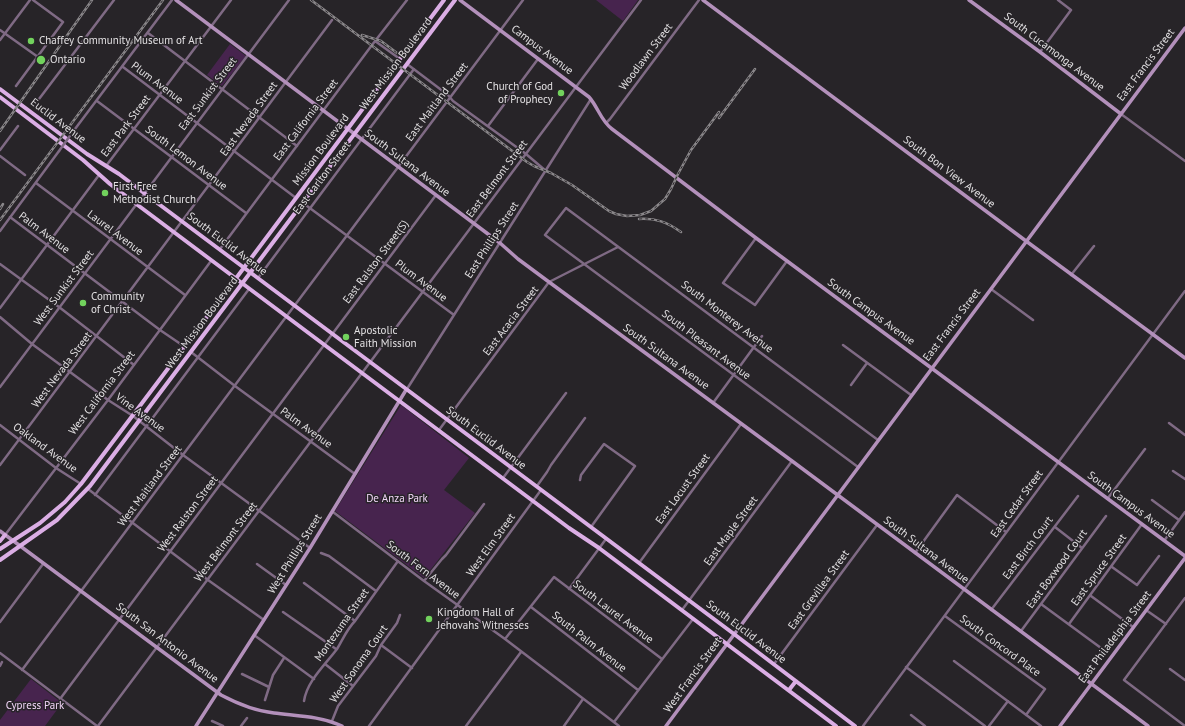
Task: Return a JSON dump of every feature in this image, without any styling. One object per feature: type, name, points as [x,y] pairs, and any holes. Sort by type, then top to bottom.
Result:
[{"type":"main road","name":"Mission Boulevard","points":[[240,273],[444,0]]},
{"type":"main road","name":"West Mission Boulevard","points":[[0,560],[57,520],[88,489],[140,422],[455,0]]},
{"type":"main road","name":"Euclid Avenue","points":[[0,89],[87,154],[106,166]]},
{"type":"main road","name":"Euclid Avenue","points":[[0,97],[83,160],[100,175]]},
{"type":"main road","name":"South Euclid Avenue","points":[[106,166],[182,221],[855,726]]},
{"type":"main road","name":"South Euclid Avenue","points":[[100,175],[136,204],[325,344],[400,402],[727,643],[836,726]]},
{"type":"main road","name":"West Mission Boulevard","points":[[0,549],[40,523],[65,502],[81,484],[240,273]]},
{"type":"main road","points":[[0,541],[5,535]]},
{"type":"main road","points":[[789,690],[796,681]]},
{"type":"street","points":[[0,40],[31,0],[63,22],[16,86]]},
{"type":"street","points":[[36,103],[114,0]]},
{"type":"street","points":[[0,231],[172,0]]},
{"type":"street","name":"South Sultana Avenue","points":[[176,0],[500,243],[518,259],[1148,726]]},
{"type":"street","name":"East Park Street","points":[[106,166],[231,0]]},
{"type":"street","name":"East Sunkist Street","points":[[141,198],[289,0]]},
{"type":"street","name":"East California Street","points":[[220,250],[407,0]]},
{"type":"street","name":"Campus Avenue","points":[[460,0],[591,99],[605,123]]},
{"type":"street","name":"East Maitland Street","points":[[291,311],[523,0]]},
{"type":"street","name":"East Belmont Street","points":[[366,367],[641,0]]},
{"type":"street","name":"Woodlawn Street","points":[[605,123],[610,119],[699,0]]},
{"type":"street","name":"South Bon View Avenue","points":[[703,0],[1185,358]]},
{"type":"street","name":"South Cucamonga Avenue","points":[[969,0],[1185,161]]},
{"type":"street","points":[[1040,52],[1071,10],[1058,0]]},
{"type":"street","name":"East Nevada Street","points":[[178,226],[235,152],[332,20]]},
{"type":"street","name":"East Francis Street","points":[[734,634],[1185,28]]},
{"type":"street","points":[[0,30],[38,57]]},
{"type":"street","points":[[148,33],[297,146]]},
{"type":"street","points":[[375,41],[400,59]]},
{"type":"street","points":[[488,126],[538,59]]},
{"type":"street","points":[[407,64],[526,154],[546,171]]},
{"type":"street","name":"Plum Avenue","points":[[123,67],[273,179],[296,198]]},
{"type":"street","name":"East Carlton Street","points":[[257,278],[414,69]]},
{"type":"street","name":"East Phillips Street","points":[[406,390],[591,99]]},
{"type":"street","name":"South Lemon Avenue","points":[[97,101],[246,214]]},
{"type":"street","name":"South Campus Avenue","points":[[605,123],[756,238],[1108,498],[1185,557]]},
{"type":"street","points":[[0,150],[18,126]]},
{"type":"street","points":[[0,156],[25,175]]},
{"type":"street","points":[[0,308],[100,175]]},
{"type":"street","name":"Laurel Avenue","points":[[36,183],[185,296]]},
{"type":"street","name":"East Ralston Street(S)","points":[[329,339],[436,195]]},
{"type":"street","name":"West Sunkist Street","points":[[0,387],[141,198]]},
{"type":"street","name":"Plum Avenue","points":[[303,203],[454,315]]},
{"type":"street","name":"South Monterey Avenue","points":[[545,235],[566,208],[878,440]]},
{"type":"street","name":"Palm Avenue","points":[[10,217],[160,330],[185,347]]},
{"type":"street","name":"West Nevada Street","points":[[0,465],[97,337],[178,226]]},
{"type":"street","name":"South Pleasant Avenue","points":[[545,235],[733,376],[858,467]]},
{"type":"street","points":[[756,238],[723,283],[755,305],[787,261]]},
{"type":"street","points":[[1072,275],[1094,246]]},
{"type":"street","name":"East Acacia Street","points":[[439,431],[549,282],[618,247]]},
{"type":"street","name":"West California Street","points":[[5,535],[212,260]]},
{"type":"street","points":[[0,264],[134,365]]},
{"type":"street","points":[[96,495],[249,288]]},
{"type":"street","points":[[991,289],[1033,320]]},
{"type":"street","name":"East Cedar Street","points":[[863,726],[1185,291]]},
{"type":"street","name":"West Maitland Street","points":[[22,670],[291,311]]},
{"type":"street","name":"Vine Avenue","points":[[0,317],[32,344],[108,400],[133,416],[183,455],[310,548]]},
{"type":"street","points":[[713,403],[762,336]]},
{"type":"street","name":"West Ralston Street","points":[[60,699],[329,339]]},
{"type":"street","points":[[843,345],[911,395]]},
{"type":"street","name":"Palm Avenue","points":[[191,352],[355,474]]},
{"type":"street","points":[[851,385],[867,363]]},
{"type":"street","name":"West Belmont Street","points":[[98,726],[366,367]]},
{"type":"street","name":"West Phillips Street","points":[[196,726],[333,512],[406,390]]},
{"type":"street","points":[[503,478],[566,393]]},
{"type":"street","points":[[536,487],[547,472],[550,465],[585,418]]},
{"type":"street","points":[[1169,423],[1185,435]]},
{"type":"street","name":"East Locust Street","points":[[638,563],[741,424]]},
{"type":"street","name":"Oakland Avenue","points":[[0,425],[56,468],[81,484]]},
{"type":"street","points":[[580,480],[581,475],[604,444],[635,466],[590,528]]},
{"type":"street","points":[[1108,498],[1145,448]]},
{"type":"street","name":"East Maple Street","points":[[682,610],[792,461]]},
{"type":"street","points":[[1173,471],[1185,479]]},
{"type":"street","points":[[88,489],[208,580],[264,620]]},
{"type":"street","name":"West Elm Street","points":[[369,726],[541,490]]},
{"type":"street","points":[[915,553],[956,496],[1006,532]]},
{"type":"street","name":"East Birch Court","points":[[992,610],[1078,496]]},
{"type":"street","points":[[1152,500],[1179,520]]},
{"type":"street","points":[[424,581],[446,556],[484,504]]},
{"type":"street","name":"South Fern Avenue","points":[[333,512],[457,606],[505,639],[619,726]]},
{"type":"street","points":[[1164,541],[1185,512]]},
{"type":"street","name":"East Boxwood Court","points":[[1021,632],[1106,516]]},
{"type":"street","name":"East Grevillea Street","points":[[774,664],[877,524]]},
{"type":"street","name":"East Spruce Street","points":[[1069,624],[1091,596],[1142,524]]},
{"type":"street","points":[[1054,527],[1082,548]]},
{"type":"street","name":"South San Antonio Avenue","points":[[0,531],[80,592],[217,692],[235,703],[274,713],[318,718],[342,726]]},
{"type":"street","points":[[569,589],[606,539]]},
{"type":"street","points":[[321,553],[328,556],[376,591]]},
{"type":"street","points":[[1112,567],[1137,585],[1159,556]]},
{"type":"street","name":"East Philadelphia Street","points":[[1060,726],[1185,557]]},
{"type":"street","name":"Montezuma Street","points":[[304,701],[305,694],[314,679],[336,650],[349,626],[398,561]]},
{"type":"street","points":[[0,622],[43,564]]},
{"type":"street","points":[[257,564],[286,586]]},
{"type":"street","name":"South Laurel Avenue","points":[[531,607],[554,577],[662,659]]},
{"type":"street","points":[[304,583],[355,620]]},
{"type":"street","points":[[1091,596],[1133,627]]},
{"type":"street","points":[[1185,598],[1124,680],[1185,726]]},
{"type":"street","points":[[1041,604],[1101,648]]},
{"type":"street","points":[[505,639],[531,607]]},
{"type":"street","name":"South Palm Avenue","points":[[531,607],[638,690]]},
{"type":"street","points":[[1146,610],[1166,624]]},
{"type":"street","points":[[283,612],[336,650]]},
{"type":"street","name":"West Sonoma Court","points":[[332,722],[338,706],[376,656],[381,645],[397,623],[400,615]]},
{"type":"street","name":"South Concord Place","points":[[945,616],[1045,689],[1026,715]]},
{"type":"street","points":[[614,722],[694,619]]},
{"type":"street","name":"West Francis Street","points":[[666,726],[734,634]]},
{"type":"street","points":[[254,635],[314,679]]},
{"type":"street","points":[[381,645],[412,668]]},
{"type":"street","points":[[466,726],[521,652]]},
{"type":"street","points":[[0,653],[98,726]]},
{"type":"street","points":[[265,700],[273,675],[284,658]]},
{"type":"street","points":[[954,661],[1041,726]]},
{"type":"street","points":[[0,666],[2,662]]},
{"type":"street","points":[[325,664],[353,686]]},
{"type":"street","points":[[906,667],[985,726]]},
{"type":"street","points":[[1170,669],[1185,680]]},
{"type":"street","points":[[242,674],[269,688]]},
{"type":"street","points":[[564,726],[583,699]]},
{"type":"street","points":[[989,726],[1008,701]]},
{"type":"street","points":[[911,715],[925,726]]},
{"type":"street","points":[[241,726],[247,718]]},
{"type":"street","points":[[212,721],[223,726]]},
{"type":"green space","points":[[596,0],[638,0],[623,21]]},
{"type":"green space","points":[[230,44],[246,56],[222,86],[207,75]]},
{"type":"green space","name":"De Anza Park","points":[[401,405],[469,458],[444,490],[475,513],[424,578],[335,511]]},
{"type":"green space","name":"Cypress Park","points":[[31,679],[62,703],[45,726],[0,726],[0,720]]},
{"type":"railway","points":[[0,131],[92,0]]},
{"type":"railway","points":[[0,220],[163,0]]},
{"type":"railway","points":[[311,0],[527,162],[572,185],[609,211],[616,214],[627,216],[640,215],[651,211],[665,199],[691,150],[719,112]]},
{"type":"railway","points":[[362,35],[381,41],[397,53]]},
{"type":"railway","points":[[719,118],[755,69]]},
{"type":"railway","points":[[0,209],[3,204]]},
{"type":"railway","points":[[639,219],[661,221],[681,232]]},
{"type":"place","name":"Chaffey Community Museum of Art","points":[[31,41]]},
{"type":"place","name":"Ontario","points":[[41,60]]},
{"type":"place","name":"Church of God of Prophecy","points":[[561,93]]},
{"type":"place","name":"First Free Methodist Church","points":[[105,193]]},
{"type":"place","name":"Community of Christ","points":[[83,303]]},
{"type":"place","name":"Apostolic Faith Mission","points":[[346,337]]},
{"type":"place","name":"Kingdom Hall of Jehovahs Witnesses","points":[[429,619]]}]
